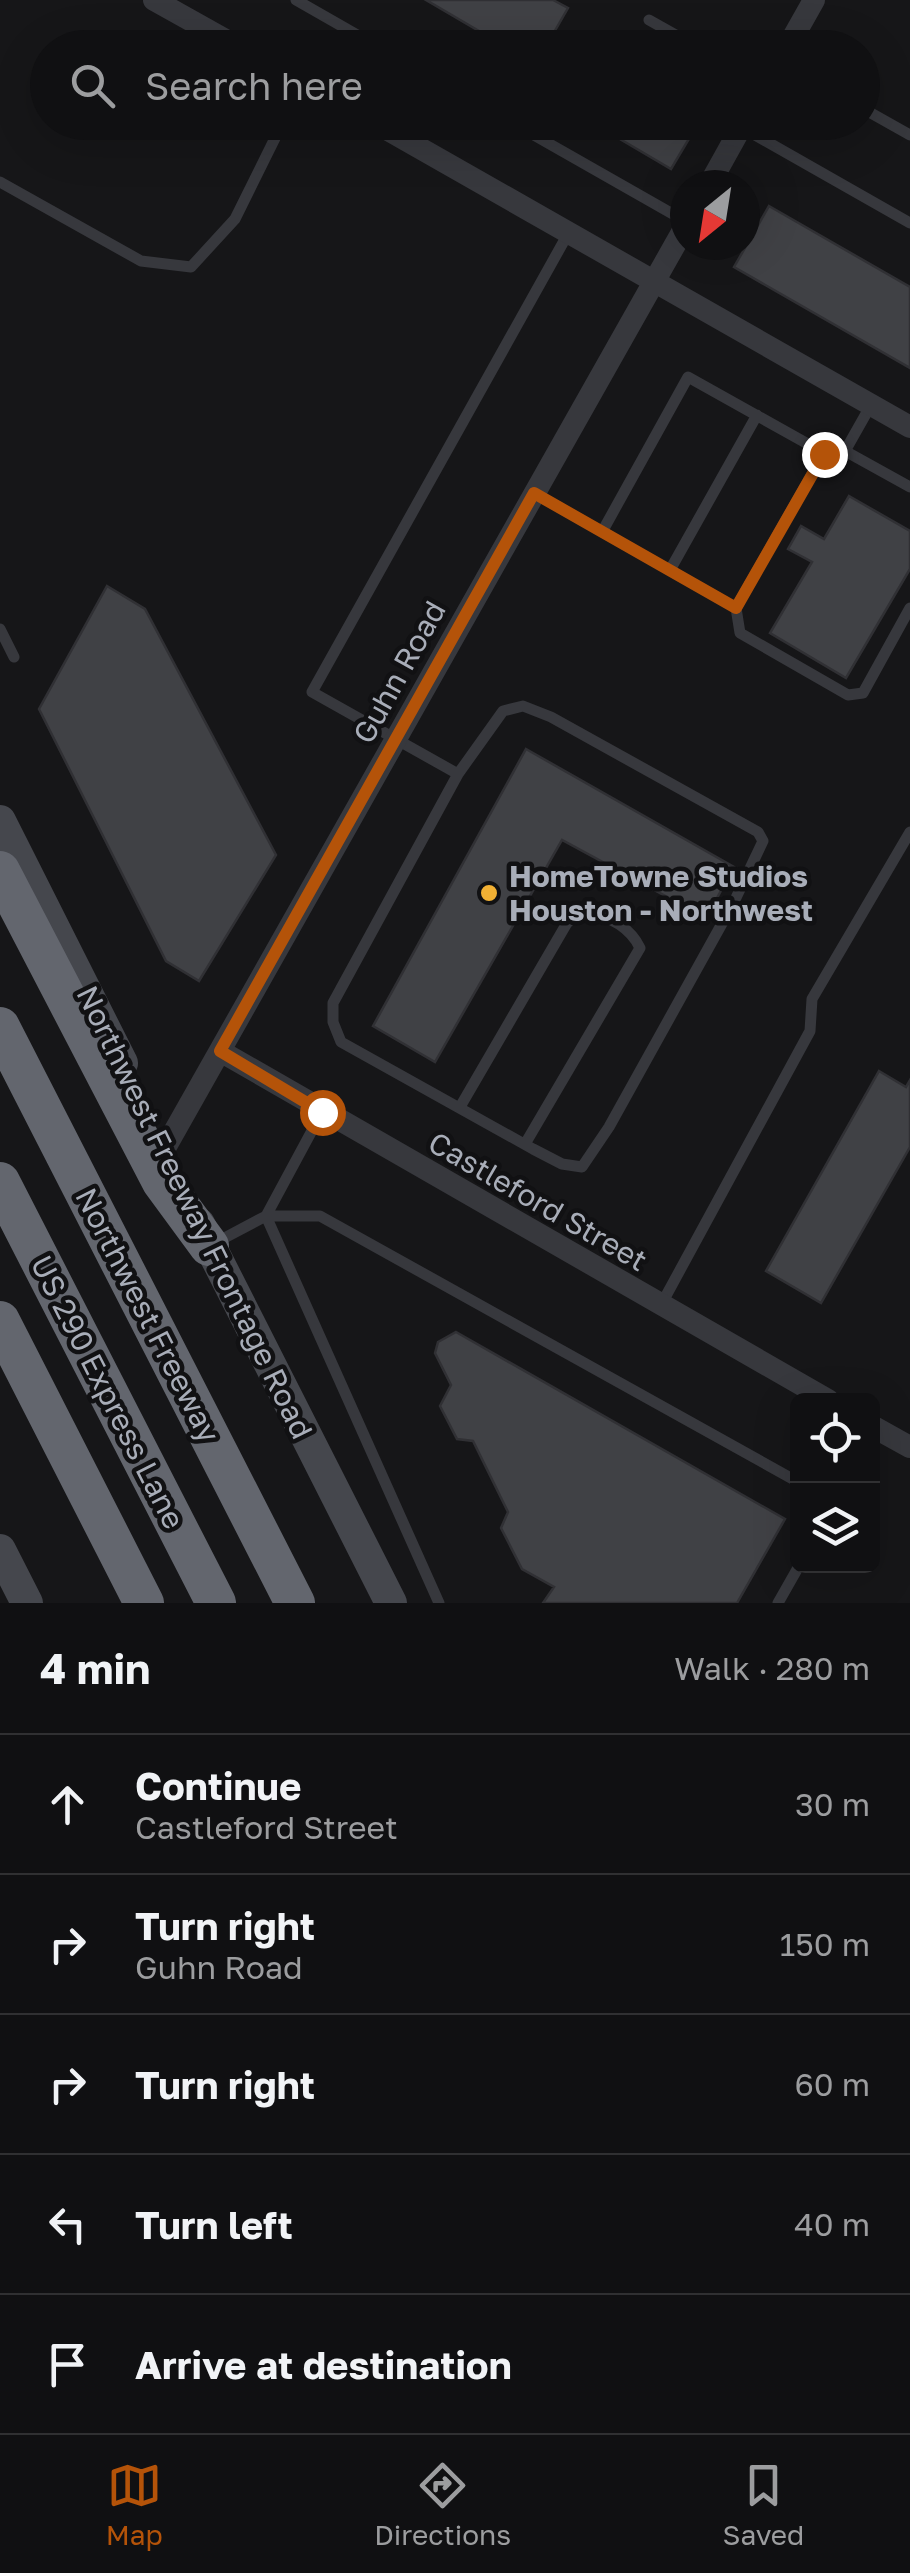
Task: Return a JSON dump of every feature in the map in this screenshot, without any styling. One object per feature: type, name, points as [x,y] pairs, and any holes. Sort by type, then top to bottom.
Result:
[{"type":"highway","points":[[0,871],[162,1182],[209,1246]]},
{"type":"highway","name":"Northwest Freeway","points":[[0,1027],[295,1603]]},
{"type":"highway","name":"US 290 Express Lane","points":[[0,1182],[216,1603]]},
{"type":"highway","points":[[0,1321],[144,1603]]},
{"type":"main road","name":"Northwest Freeway Frontage Road","points":[[0,822],[391,1603]]},
{"type":"main road","points":[[0,1550],[28,1603]]},
{"type":"street","points":[[154,0],[208,30]]},
{"type":"street","points":[[797,30],[814,0]]},
{"type":"street","points":[[406,140],[910,427]]},
{"type":"street","points":[[717,170],[734,140]]},
{"type":"street","name":"Guhn Road","points":[[165,1148],[670,251]]},
{"type":"street","name":"Castleford Street","points":[[220,1051],[816,1393]]},
{"type":"street","points":[[880,1432],[910,1447]]},
{"type":"lane","points":[[296,0],[312,4],[352,30]]},
{"type":"lane","points":[[649,20],[667,30]]},
{"type":"lane","points":[[880,118],[910,135]]},
{"type":"lane","points":[[0,182],[141,262],[191,267],[234,219],[274,140]]},
{"type":"lane","points":[[543,140],[670,215]]},
{"type":"lane","points":[[769,140],[910,223]]},
{"type":"lane","points":[[458,774],[312,692],[569,232]]},
{"type":"lane","points":[[602,532],[688,377],[824,454],[845,451],[910,487]]},
{"type":"lane","points":[[845,451],[871,405]]},
{"type":"lane","points":[[670,570],[757,416]]},
{"type":"lane","points":[[824,454],[736,608],[740,634],[848,695],[863,693],[910,608]]},
{"type":"lane","points":[[534,493],[736,608]]},
{"type":"lane","points":[[0,628],[14,657]]},
{"type":"lane","points":[[524,706],[741,822],[758,832],[763,840],[734,902],[592,1156],[582,1167],[562,1164],[341,1042],[333,1022],[333,1003],[340,989],[458,774],[503,712],[524,706]]},
{"type":"lane","points":[[661,1305],[810,1032],[812,999],[910,832]]},
{"type":"lane","points":[[460,1108],[567,923],[582,910],[605,915],[636,938],[640,948],[525,1144]]},
{"type":"lane","points":[[266,1216],[322,1112]]},
{"type":"lane","points":[[209,1246],[266,1216],[320,1216],[790,1478]]},
{"type":"lane","points":[[266,1216],[439,1603]]},
{"type":"lane","points":[[778,1603],[795,1573]]},
{"type":"building","points":[[426,0],[553,0],[568,8],[555,30],[477,30]]},
{"type":"building","points":[[622,140],[688,140],[671,169]]},
{"type":"building","points":[[769,206],[910,287],[910,368],[734,267],[738,260],[760,260],[760,222]]},
{"type":"building","points":[[849,496],[910,531],[910,569],[846,678],[770,633],[812,562],[788,549],[801,526],[824,539]]},
{"type":"building","points":[[107,586],[145,609],[276,855],[199,981],[166,961],[39,709]]},
{"type":"building","name":"HomeTowne Studios Houston - Northwest","points":[[526,749],[734,867],[706,918],[562,840],[435,1062],[373,1026]]},
{"type":"building","points":[[879,1071],[906,1087],[910,1080],[910,1147],[821,1303],[766,1271]]},
{"type":"building","points":[[456,1332],[785,1519],[737,1603],[543,1603],[554,1587],[522,1569],[501,1528],[508,1512],[473,1441],[457,1439],[440,1406],[451,1385],[435,1353],[438,1342]]},
{"type":"place","name":"HomeTowne Studios Houston - Northwest","points":[[489,893]]},
{"type":"route","points":[[322,1112],[220,1051],[534,493],[736,608],[824,454]]}]
